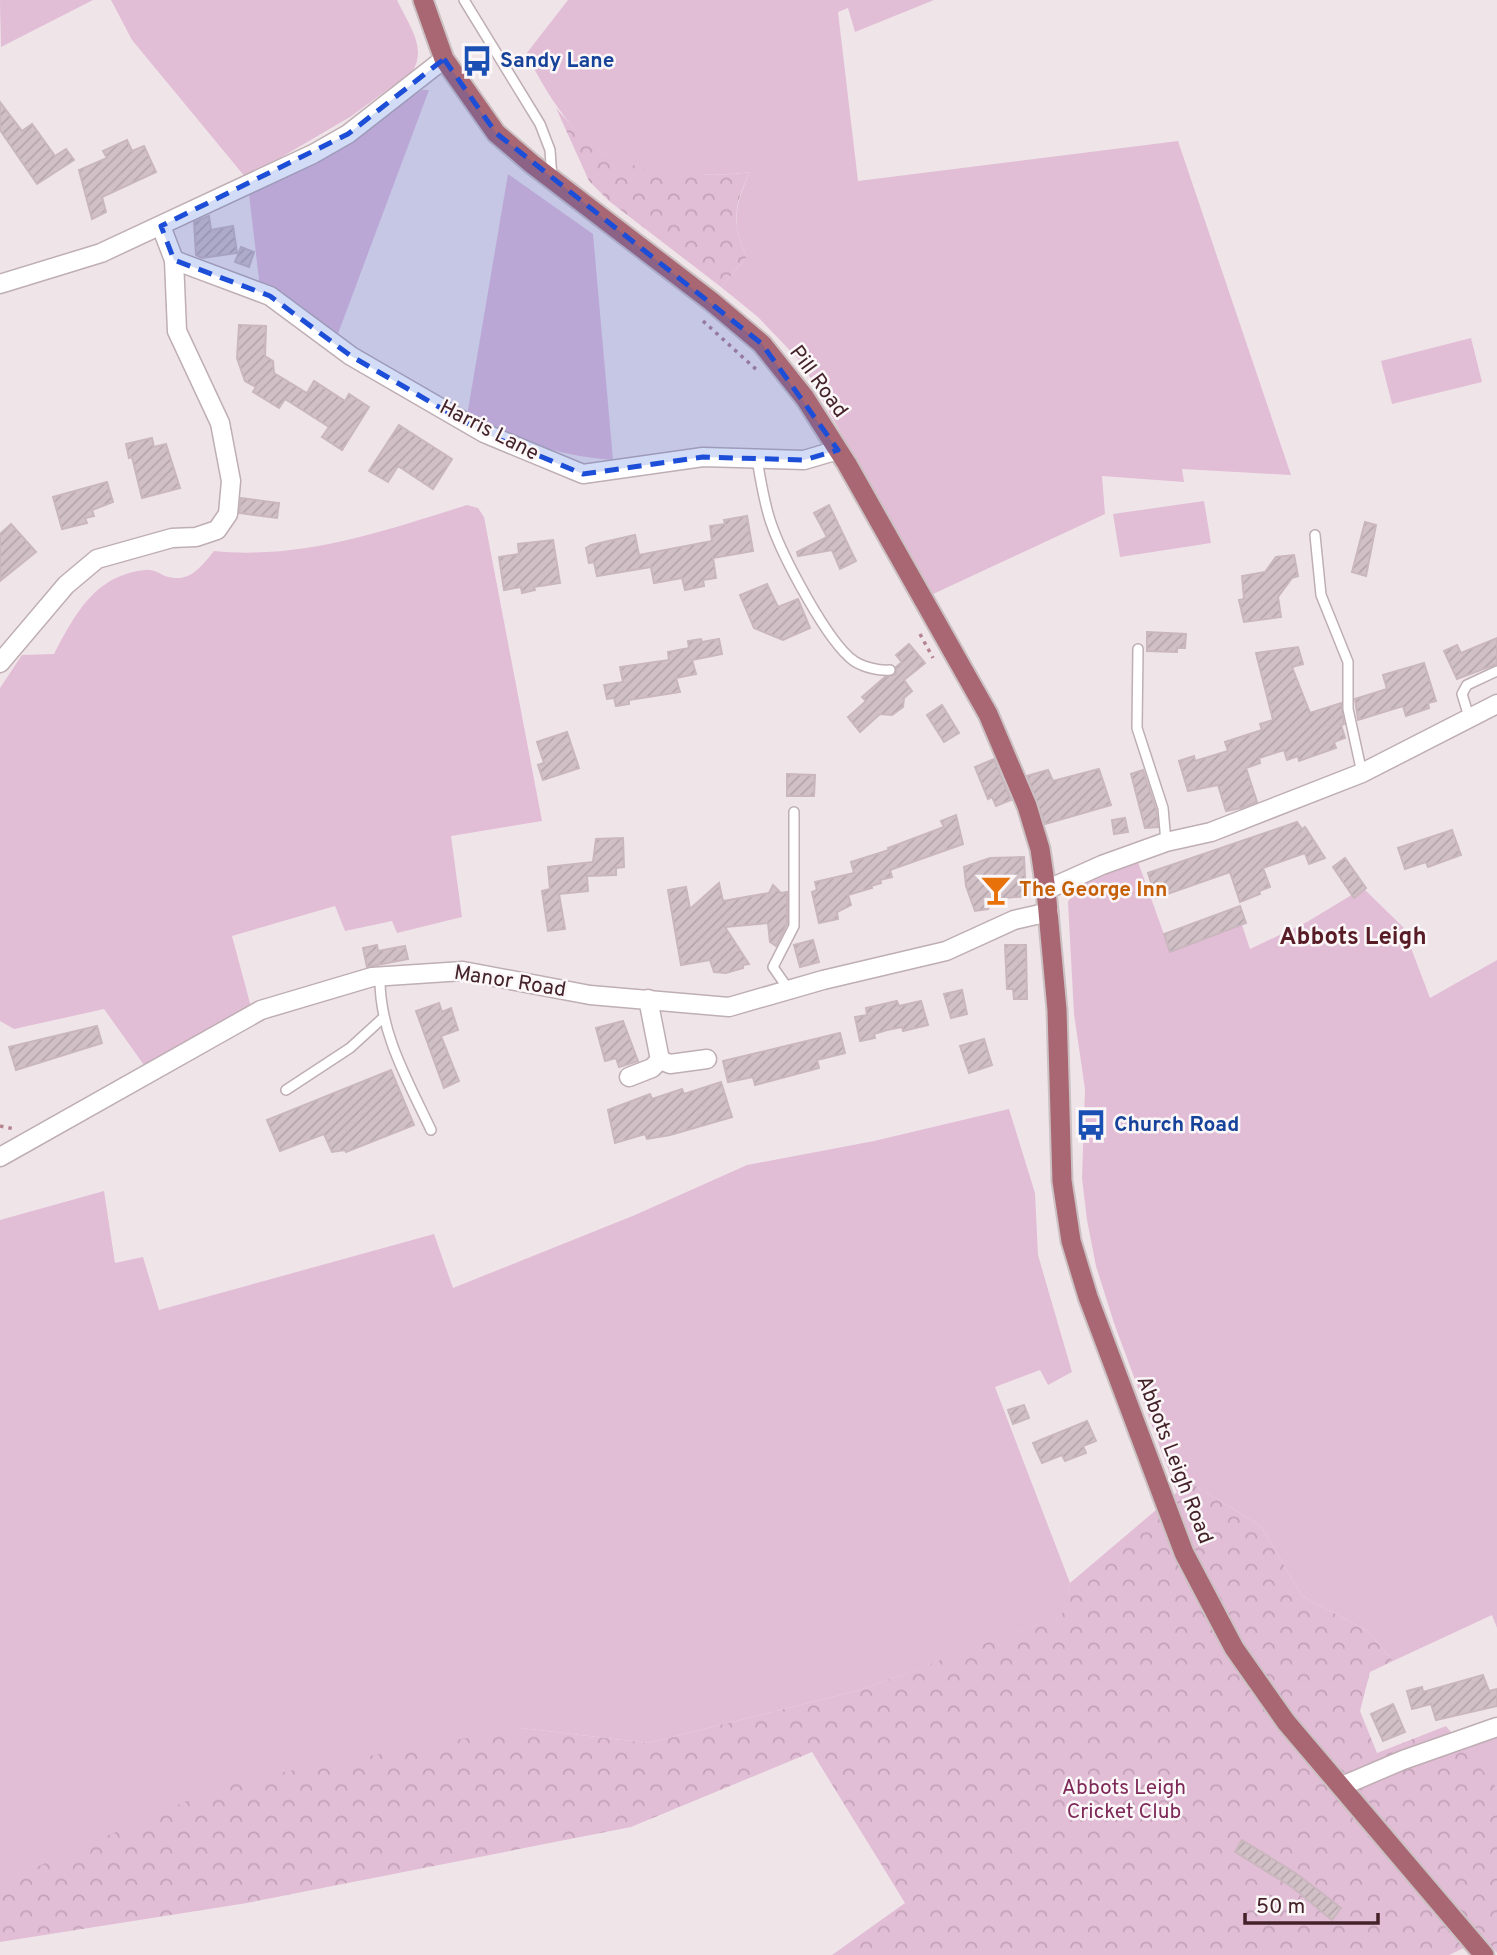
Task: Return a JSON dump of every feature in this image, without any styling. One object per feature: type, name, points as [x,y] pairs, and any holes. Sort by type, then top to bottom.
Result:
[{"type":"main road","name":"Pill Road","points":[[423,0],[444,59],[496,132],[762,344],[805,398],[838,450],[988,714],[1027,824],[1046,890]]},
{"type":"main road","name":"Abbots Leigh Road","points":[[1046,890],[1057,1010],[1062,1181],[1071,1241],[1088,1297],[1190,1565],[1234,1648],[1286,1722],[1484,1955]]},
{"type":"street","points":[[0,285],[101,253],[336,141],[444,59]]},
{"type":"street","points":[[0,663],[66,585],[97,559],[172,538],[196,537],[217,530],[229,514],[231,481],[220,423],[177,331],[174,260],[161,226]]},
{"type":"street","name":"Harris Lane","points":[[174,260],[270,296],[360,361],[484,433],[558,466],[583,474],[703,457],[804,460],[838,450]]},
{"type":"street","points":[[1046,890],[1166,842],[1211,832],[1362,773],[1497,704]]},
{"type":"street","name":"Manor Road","points":[[0,1157],[261,1010],[380,977],[463,971],[590,995],[729,1007],[946,951],[1014,920],[1049,912]]},
{"type":"street","points":[[649,999],[660,1060]]},
{"type":"street","points":[[660,1060],[670,1064],[707,1059]]},
{"type":"street","points":[[629,1077],[652,1068],[660,1060]]},
{"type":"street","points":[[1342,1786],[1402,1760],[1497,1727]]},
{"type":"lane","points":[[464,0],[540,124],[550,150],[552,179]]},
{"type":"lane","points":[[757,460],[770,522],[784,555],[821,621],[854,661],[880,671],[890,670]]},
{"type":"lane","points":[[1315,535],[1321,595],[1349,662],[1348,709],[1362,773]]},
{"type":"lane","points":[[1138,649],[1137,728],[1163,808],[1166,842]]},
{"type":"lane","points":[[1469,718],[1462,694],[1467,685],[1497,671]]},
{"type":"lane","points":[[789,990],[774,967],[794,926],[794,812]]},
{"type":"lane","points":[[380,977],[379,1003],[395,1053],[431,1130]]},
{"type":"lane","points":[[286,1090],[350,1048],[384,1017]]},
{"type":"path","points":[[918,630],[935,661]]},
{"type":"highlighted area","points":[[444,59],[496,133],[762,344],[838,450],[804,460],[703,457],[583,474],[484,433],[351,356],[270,296],[174,260],[161,226],[348,134]]},
{"type":"green space","points":[[0,0],[93,0],[1,47]]},
{"type":"green space","points":[[111,0],[397,0],[415,36],[418,54],[412,72],[350,117],[246,178],[132,40]]},
{"type":"green space","points":[[568,0],[934,0],[855,32],[848,8],[838,12],[858,181],[1178,141],[1291,475],[1182,469],[1184,482],[1102,476],[1105,514],[931,595],[802,363],[758,317],[721,287],[747,257],[739,234],[737,214],[750,172],[713,175],[644,170],[603,153],[572,126],[559,110],[526,54]]},
{"type":"green space","points":[[422,90],[429,90],[336,339],[260,288],[249,194],[315,162]]},
{"type":"green space","points":[[556,108],[597,148],[624,162],[658,170],[699,174],[750,172],[736,214],[738,234],[747,257],[721,287],[609,201],[589,181]]},
{"type":"green space","points":[[508,174],[593,234],[613,460],[572,455],[537,446],[467,416]]},
{"type":"green space","points":[[1471,338],[1482,382],[1392,404],[1381,361]]},
{"type":"green space","points":[[1204,501],[1211,543],[1120,557],[1113,514]]},
{"type":"green space","points":[[467,505],[478,508],[484,517],[542,821],[451,836],[462,917],[397,933],[392,921],[345,931],[335,906],[232,936],[251,1007],[144,1065],[104,1009],[14,1029],[0,1021],[0,688],[22,655],[54,654],[89,599],[100,588],[128,573],[148,570],[181,578],[193,573],[214,551],[246,553],[310,547],[373,533]]},
{"type":"green space","points":[[1138,862],[1170,951],[1242,925],[1250,949],[1307,922],[1363,888],[1403,927],[1430,998],[1497,960],[1497,1628],[1492,1615],[1393,1661],[1369,1632],[1302,1596],[1261,1526],[1189,1482],[1177,1493],[1114,1323],[1096,1266],[1082,1178],[1085,1089],[1074,1014],[1068,902],[1077,885]]},
{"type":"green space","points":[[1009,1109],[1035,1193],[1038,1255],[1072,1372],[1048,1385],[1040,1370],[995,1387],[1070,1583],[1063,1615],[860,1690],[648,1743],[521,1728],[0,1883],[0,1220],[104,1191],[115,1263],[143,1257],[159,1310],[434,1234],[453,1288],[635,1215],[747,1165],[874,1141]]},
{"type":"green space","name":"Abbots Leigh Cricket Club","points":[[1189,1482],[1261,1526],[1302,1596],[1369,1632],[1393,1661],[1370,1672],[1360,1711],[1377,1753],[1446,1726],[1497,1788],[1497,1953],[1485,1938],[1449,1955],[832,1955],[905,1903],[812,1752],[631,1827],[247,1903],[0,1942],[0,1883],[230,1782],[521,1728],[648,1743],[860,1690],[1062,1615],[1070,1583]]},
{"type":"green space","points":[[1497,1736],[1497,1788],[1462,1747]]},
{"type":"building","points":[[0,102],[22,131],[32,124],[55,156],[66,149],[74,160],[37,184],[0,130]]},
{"type":"building","points":[[127,140],[132,151],[144,146],[156,172],[102,197],[106,212],[92,219],[79,170],[107,158],[103,151]]},
{"type":"building","points":[[209,216],[211,230],[233,226],[237,253],[202,258],[196,255],[194,222]]},
{"type":"building","points":[[241,247],[254,252],[249,267],[235,262]]},
{"type":"building","points":[[239,325],[266,326],[265,356],[273,361],[274,373],[307,393],[314,381],[345,401],[349,394],[369,407],[342,450],[322,437],[329,427],[285,399],[279,408],[253,392],[256,387],[245,381],[237,358]]},
{"type":"building","points":[[399,425],[452,459],[433,489],[398,466],[388,482],[369,471]]},
{"type":"building","points":[[152,438],[154,447],[166,444],[180,488],[142,498],[126,444]]},
{"type":"building","points":[[107,482],[113,502],[92,510],[94,516],[85,518],[87,523],[62,529],[53,497]]},
{"type":"building","points":[[241,498],[279,503],[277,518],[239,513]]},
{"type":"building","points":[[829,505],[856,561],[840,569],[832,550],[798,556],[797,552],[827,537],[814,513]]},
{"type":"building","points":[[747,516],[753,551],[713,558],[716,578],[703,580],[704,586],[685,590],[682,578],[654,583],[651,567],[597,576],[594,562],[589,563],[586,548],[591,545],[635,535],[639,555],[712,541],[710,526],[725,524],[724,520]]},
{"type":"building","points":[[1365,522],[1376,525],[1366,576],[1352,572]]},
{"type":"building","points":[[11,524],[36,552],[0,581],[0,534]]},
{"type":"building","points":[[553,540],[560,583],[534,587],[535,590],[522,593],[521,587],[504,590],[499,557],[519,554],[518,544]]},
{"type":"building","points":[[1294,555],[1298,576],[1292,578],[1278,597],[1281,617],[1244,622],[1239,600],[1244,599],[1242,576],[1265,572],[1276,557]]},
{"type":"building","points":[[767,584],[778,607],[798,599],[810,628],[783,640],[754,628],[740,595]]},
{"type":"building","points":[[1147,632],[1186,634],[1185,648],[1177,648],[1177,652],[1147,651]]},
{"type":"building","points":[[1497,638],[1497,664],[1457,679],[1444,651],[1457,645],[1461,653]]},
{"type":"building","points":[[701,639],[702,642],[719,639],[722,654],[692,660],[696,674],[676,678],[680,692],[629,700],[629,704],[616,706],[614,698],[607,699],[604,685],[623,682],[620,667],[669,660],[668,652],[689,648],[688,641]]},
{"type":"building","points":[[909,644],[925,663],[904,680],[912,691],[904,698],[903,707],[892,715],[880,714],[860,732],[848,717],[866,701],[862,697],[885,677],[896,674],[896,667],[902,662],[896,655]]},
{"type":"building","points":[[1298,647],[1303,664],[1292,667],[1310,713],[1341,703],[1344,724],[1341,725],[1345,738],[1334,742],[1336,748],[1299,761],[1298,756],[1287,760],[1284,750],[1259,758],[1260,763],[1246,768],[1257,802],[1241,808],[1226,811],[1218,785],[1188,791],[1179,761],[1194,756],[1195,761],[1228,751],[1225,742],[1262,730],[1260,724],[1273,720],[1256,653]]},
{"type":"building","points":[[1424,663],[1436,701],[1428,703],[1429,708],[1406,716],[1403,706],[1358,720],[1355,699],[1387,689],[1383,675]]},
{"type":"building","points":[[942,705],[959,733],[944,742],[927,715]]},
{"type":"building","points":[[567,732],[579,768],[543,780],[538,765],[544,763],[537,742]]},
{"type":"building","points":[[994,759],[1011,800],[996,806],[992,797],[988,799],[975,767]]},
{"type":"building","points":[[1099,769],[1111,805],[1045,824],[1027,776],[1048,770],[1053,781]]},
{"type":"building","points":[[1143,770],[1156,809],[1158,827],[1145,828],[1131,774]]},
{"type":"building","points":[[787,774],[815,775],[814,796],[787,796]]},
{"type":"building","points":[[956,815],[963,844],[890,870],[892,877],[880,880],[881,883],[871,886],[872,888],[848,895],[851,905],[837,912],[838,919],[819,923],[812,892],[817,890],[815,882],[854,873],[851,862],[889,850],[888,848],[944,827],[941,821]]},
{"type":"building","points":[[1125,818],[1128,832],[1114,834],[1112,820]]},
{"type":"building","points":[[1297,822],[1302,829],[1305,827],[1325,858],[1309,864],[1305,853],[1263,868],[1270,887],[1259,891],[1260,894],[1240,902],[1230,872],[1156,898],[1148,873]]},
{"type":"building","points":[[1452,830],[1461,855],[1428,867],[1426,862],[1405,869],[1398,848]]},
{"type":"building","points":[[623,838],[624,867],[616,868],[616,875],[587,876],[588,891],[559,894],[565,929],[548,931],[542,891],[550,889],[548,867],[593,862],[596,839]]},
{"type":"building","name":"The George Inn","points":[[1024,857],[1026,896],[994,899],[988,909],[975,911],[966,886],[964,867],[990,858]]},
{"type":"building","points":[[1345,858],[1366,888],[1354,898],[1333,867]]},
{"type":"building","points":[[719,883],[723,901],[769,893],[773,885],[781,893],[787,892],[787,924],[776,946],[770,942],[768,923],[725,927],[749,964],[743,965],[743,968],[726,973],[714,972],[710,960],[681,965],[668,890],[686,887],[690,909]]},
{"type":"building","points":[[1240,906],[1246,923],[1170,952],[1164,934]]},
{"type":"building","points":[[813,940],[819,962],[800,967],[794,945]]},
{"type":"building","points":[[377,945],[378,951],[405,946],[408,959],[367,967],[363,948]]},
{"type":"building","points":[[1005,945],[1026,945],[1027,999],[1014,999],[1013,989],[1007,989]]},
{"type":"building","points":[[962,990],[967,1014],[951,1018],[944,994]]},
{"type":"building","points":[[897,1001],[899,1006],[921,1001],[928,1025],[903,1031],[902,1027],[887,1030],[874,1034],[875,1038],[860,1041],[855,1017],[867,1015],[866,1008]]},
{"type":"building","points":[[439,1003],[442,1012],[451,1008],[458,1030],[441,1036],[459,1081],[444,1088],[416,1011]]},
{"type":"building","points":[[623,1021],[638,1061],[619,1067],[616,1058],[605,1061],[596,1028]]},
{"type":"building","points":[[97,1026],[102,1043],[16,1070],[9,1047]]},
{"type":"building","points":[[840,1033],[845,1053],[817,1060],[819,1068],[755,1085],[753,1077],[728,1082],[723,1061]]},
{"type":"building","points":[[984,1039],[992,1065],[969,1073],[960,1046]]},
{"type":"building","points":[[391,1070],[414,1125],[346,1152],[332,1152],[324,1134],[280,1151],[267,1120]]},
{"type":"building","points":[[721,1082],[732,1117],[670,1135],[647,1139],[645,1134],[615,1143],[608,1110],[650,1094],[652,1099],[682,1089],[684,1094]]},
{"type":"building","points":[[1024,1405],[1029,1418],[1013,1424],[1008,1410]]},
{"type":"building","points":[[1087,1421],[1096,1441],[1083,1446],[1086,1453],[1065,1461],[1062,1455],[1042,1463],[1033,1443]]},
{"type":"building","points":[[1483,1675],[1489,1691],[1497,1689],[1497,1706],[1436,1720],[1431,1704],[1412,1709],[1407,1691],[1422,1687],[1423,1692]]},
{"type":"building","points":[[1393,1704],[1405,1732],[1383,1741],[1371,1714]]},
{"type":"building","points":[[1242,1840],[1297,1874],[1341,1908],[1332,1920],[1292,1887],[1235,1852]]},
{"type":"place","name":"Sandy Lane","points":[[477,61]]},
{"type":"place","name":"The George Inn","points":[[996,890]]},
{"type":"place","name":"Church Road","points":[[1091,1125]]},
{"type":"district","name":"Abbots Leigh","points":[[1353,938]]}]
